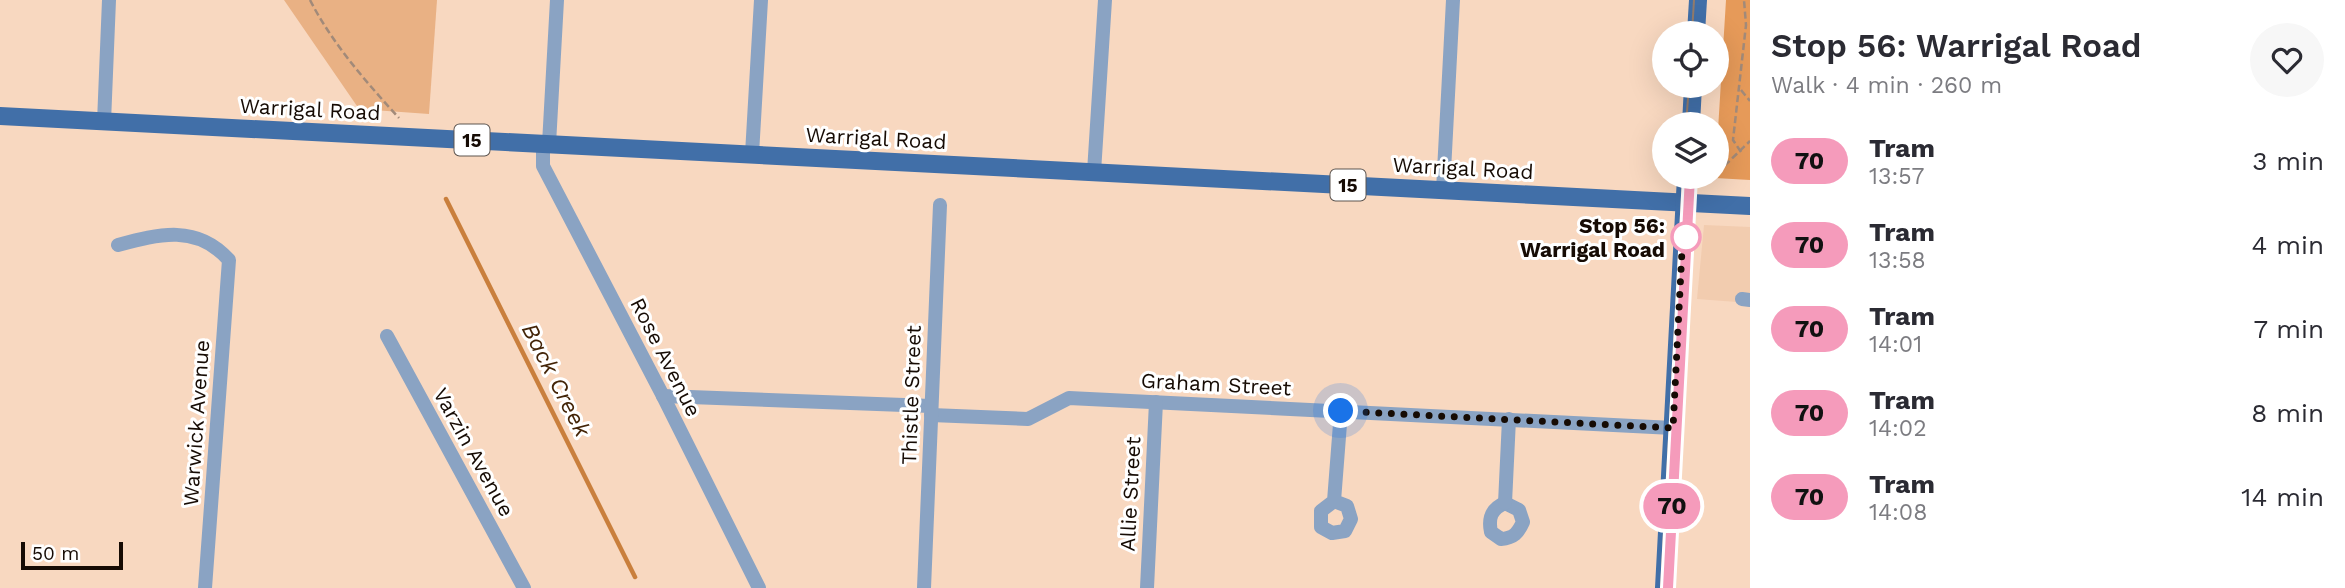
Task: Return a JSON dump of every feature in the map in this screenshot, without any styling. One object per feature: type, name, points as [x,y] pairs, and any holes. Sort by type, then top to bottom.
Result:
[{"type":"main road","points":[[1697,21],[1698,0]]},
{"type":"main road","name":"Warrigal Road","points":[[0,116],[1750,205]]},
{"type":"main road","points":[[1664,588],[1686,189]]},
{"type":"street","points":[[104,122],[109,0]]},
{"type":"street","name":"Rose Avenue","points":[[557,0],[543,166],[759,588]]},
{"type":"street","points":[[752,154],[761,0]]},
{"type":"street","points":[[1094,172],[1105,0]]},
{"type":"street","points":[[1444,190],[1454,0]]},
{"type":"street","name":"Thistle Street","points":[[924,588],[940,205]]},
{"type":"street","name":"Warwick Avenue","points":[[118,245],[156,235],[187,235],[216,246],[229,260],[205,588]]},
{"type":"street","name":"Varzin Avenue","points":[[387,336],[524,588]]},
{"type":"street","name":"Graham Street","points":[[663,396],[931,410],[1028,419],[1069,398],[1673,428]]},
{"type":"street","name":"Allie Street","points":[[1147,588],[1156,402]]},
{"type":"street","points":[[1334,501],[1341,411]]},
{"type":"street","points":[[1505,503],[1509,419]]},
{"type":"path","points":[[310,0],[319,19],[399,117]]},
{"type":"path","points":[[1741,152],[1733,140],[1748,26],[1744,0]]},
{"type":"path","points":[[1740,89],[1750,101]]},
{"type":"path","points":[[1729,162],[1750,141]]},
{"type":"shaded area","points":[[284,0],[437,0],[429,114],[359,109]]},
{"type":"shaded area","points":[[1726,0],[1750,0],[1750,180],[1729,179],[1729,112],[1719,112],[1720,98],[1729,98],[1729,21],[1725,21]]},
{"type":"shaded area","points":[[1704,225],[1750,227],[1750,303],[1697,299]]},
{"type":"waterway","name":"Back Creek","points":[[446,199],[635,577]]},
{"type":"tram line","points":[[1693,21],[1694,0]]},
{"type":"tram line","points":[[1687,112],[1688,98]]},
{"type":"tram line","points":[[1661,588],[1682,189]]},
{"type":"tram line","name":"70","points":[[1668,588],[1689,189]]},
{"type":"place","name":"Stop 56: Warrigal Road","points":[[1686,237]]},
{"type":"route","points":[[1341,411],[1673,428],[1682,250],[1686,237]]}]
